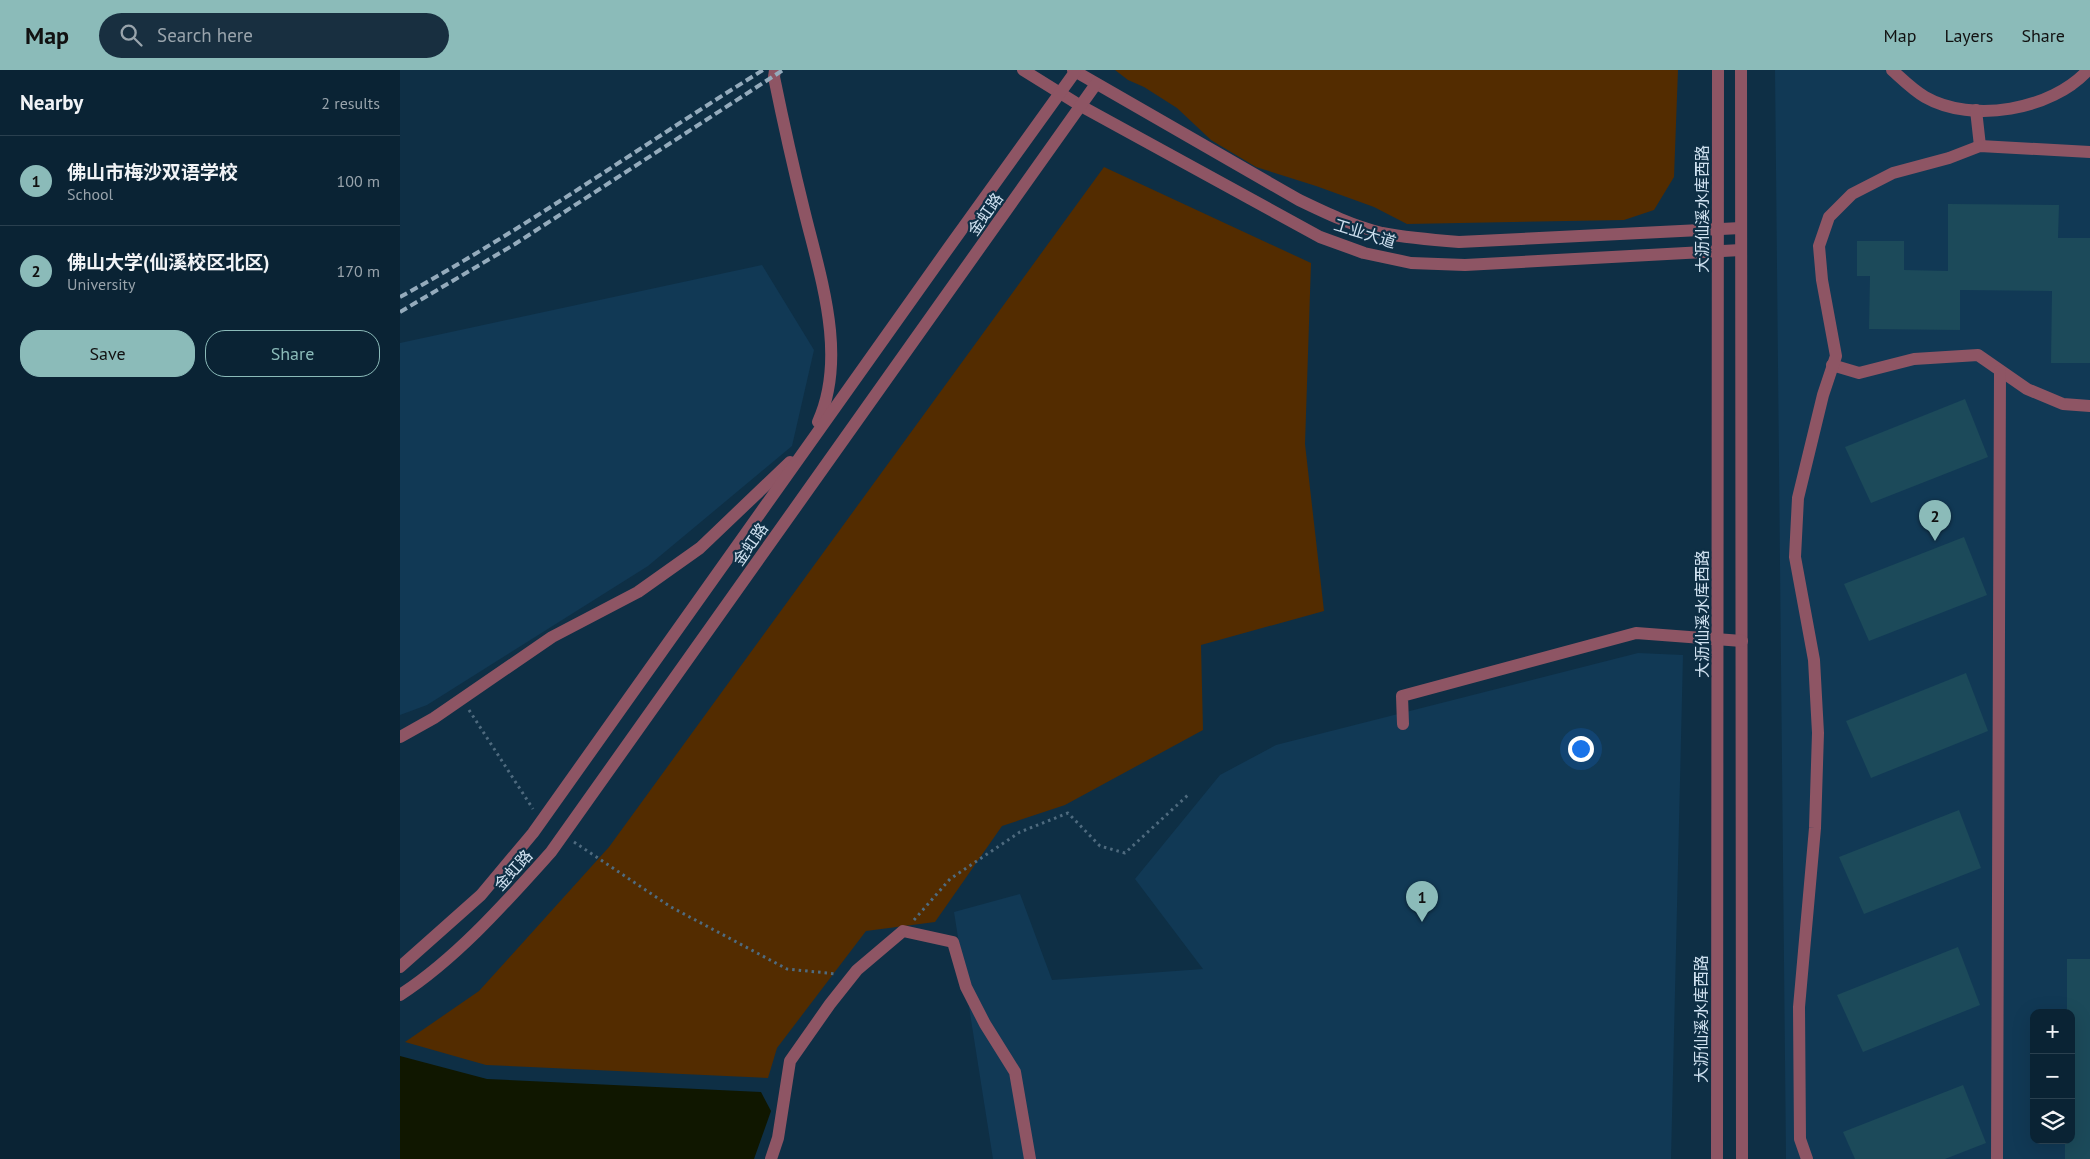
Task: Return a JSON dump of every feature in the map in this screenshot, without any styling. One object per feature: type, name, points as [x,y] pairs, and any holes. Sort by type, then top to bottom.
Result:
[{"type":"street","points":[[400,738],[434,718],[552,637],[638,592],[700,548],[806,447],[825,406],[830,380],[829,317],[784,128],[774,77],[775,70]]},
{"type":"street","name":"工业大道","points":[[1023,70],[1081,106],[1320,237],[1364,253],[1411,263],[1465,265],[1741,250]]},
{"type":"street","name":"大沥仙溪水库西路","points":[[1717,1159],[1718,70]]},
{"type":"street","points":[[1741,70],[1742,1159]]},
{"type":"street","points":[[1892,70],[1924,97],[1959,109],[1976,110],[2018,108],[2058,93],[2088,70]]},
{"type":"street","name":"工业大道","points":[[1074,71],[1299,200],[1336,218],[1380,232],[1416,239],[1459,242],[1741,228]]},
{"type":"street","name":"金虹路","points":[[400,967],[481,895],[541,821],[946,250],[1061,92],[1074,71]]},
{"type":"street","name":"金虹路","points":[[400,995],[420,982],[496,913],[551,852],[1096,84]]},
{"type":"street","points":[[1976,110],[1980,146]]},
{"type":"street","points":[[1807,1159],[1800,1139],[1799,1007],[1815,828],[1818,733],[1814,660],[1795,557],[1798,498],[1823,395],[1836,356],[1822,280],[1819,246],[1829,217],[1852,194],[1893,173],[1949,158],[1980,146],[2090,152]]},
{"type":"street","points":[[1832,365],[1859,373],[1914,359],[1978,355],[2027,389],[2063,404],[2090,406]]},
{"type":"street","points":[[1997,1159],[2000,371]]},
{"type":"street","points":[[1403,724],[1402,696],[1636,633],[1742,641]]},
{"type":"street","points":[[771,1159],[778,1138],[790,1062],[852,976],[903,931],[953,942],[966,987],[985,1024],[1015,1072],[1030,1159]]},
{"type":"path","points":[[462,699],[541,821]]},
{"type":"path","points":[[903,931],[950,879],[1020,832],[1068,813],[1100,846],[1125,853],[1188,795]]},
{"type":"path","points":[[563,835],[671,907],[787,969],[852,976]]},
{"type":"shaded area","points":[[1115,70],[1678,70],[1674,177],[1654,210],[1624,220],[1407,224],[1374,207],[1256,167],[1211,140],[1177,108],[1144,87],[1128,80]]},
{"type":"shaded area","points":[[1775,70],[2090,70],[2090,1159],[1786,1159]]},
{"type":"shaded area","points":[[1104,167],[1311,263],[1305,444],[1324,611],[1201,645],[1203,730],[1065,805],[1002,826],[935,922],[866,931],[777,1048],[768,1078],[486,1065],[405,1042],[479,991],[609,847]]},
{"type":"shaded area","points":[[762,265],[814,350],[792,446],[648,566],[427,705],[400,715],[400,343]]},
{"type":"shaded area","points":[[1638,653],[1683,655],[1671,1159],[993,1159],[954,912],[1020,894],[1052,980],[1203,969],[1135,879],[1220,775],[1276,745]]},
{"type":"shaded area","points":[[400,1056],[487,1079],[761,1092],[771,1111],[754,1159],[400,1159]]},
{"type":"building","points":[[1948,204],[2059,205],[2058,238],[2090,238],[2090,363],[2051,363],[2052,291],[1960,290],[1960,330],[1869,329],[1870,276],[1857,276],[1857,241],[1904,241],[1904,270],[1948,271]]},
{"type":"building","points":[[1965,399],[1988,457],[1871,503],[1845,447]]},
{"type":"building","points":[[1964,537],[1987,595],[1869,641],[1844,584]]},
{"type":"building","points":[[1966,673],[1988,731],[1871,778],[1846,721]]},
{"type":"building","points":[[1959,810],[1981,868],[1864,914],[1839,857]]},
{"type":"building","points":[[1958,947],[1980,1005],[1863,1052],[1837,995]]},
{"type":"building","points":[[2067,959],[2090,959],[2090,1159],[2065,1159],[2065,1144],[2075,1144],[2075,1009],[2067,1009]]},
{"type":"building","points":[[1963,1085],[1986,1143],[1945,1159],[1855,1159],[1843,1132]]},
{"type":"railway","points":[[400,297],[447,271],[538,215],[763,70]]},
{"type":"railway","points":[[400,312],[515,244],[783,70]]},
{"type":"place","name":"佛山大学(仙溪校区北区)","points":[[1935,541]]},
{"type":"place","name":"佛山市梅沙双语学校","points":[[1422,922]]}]
